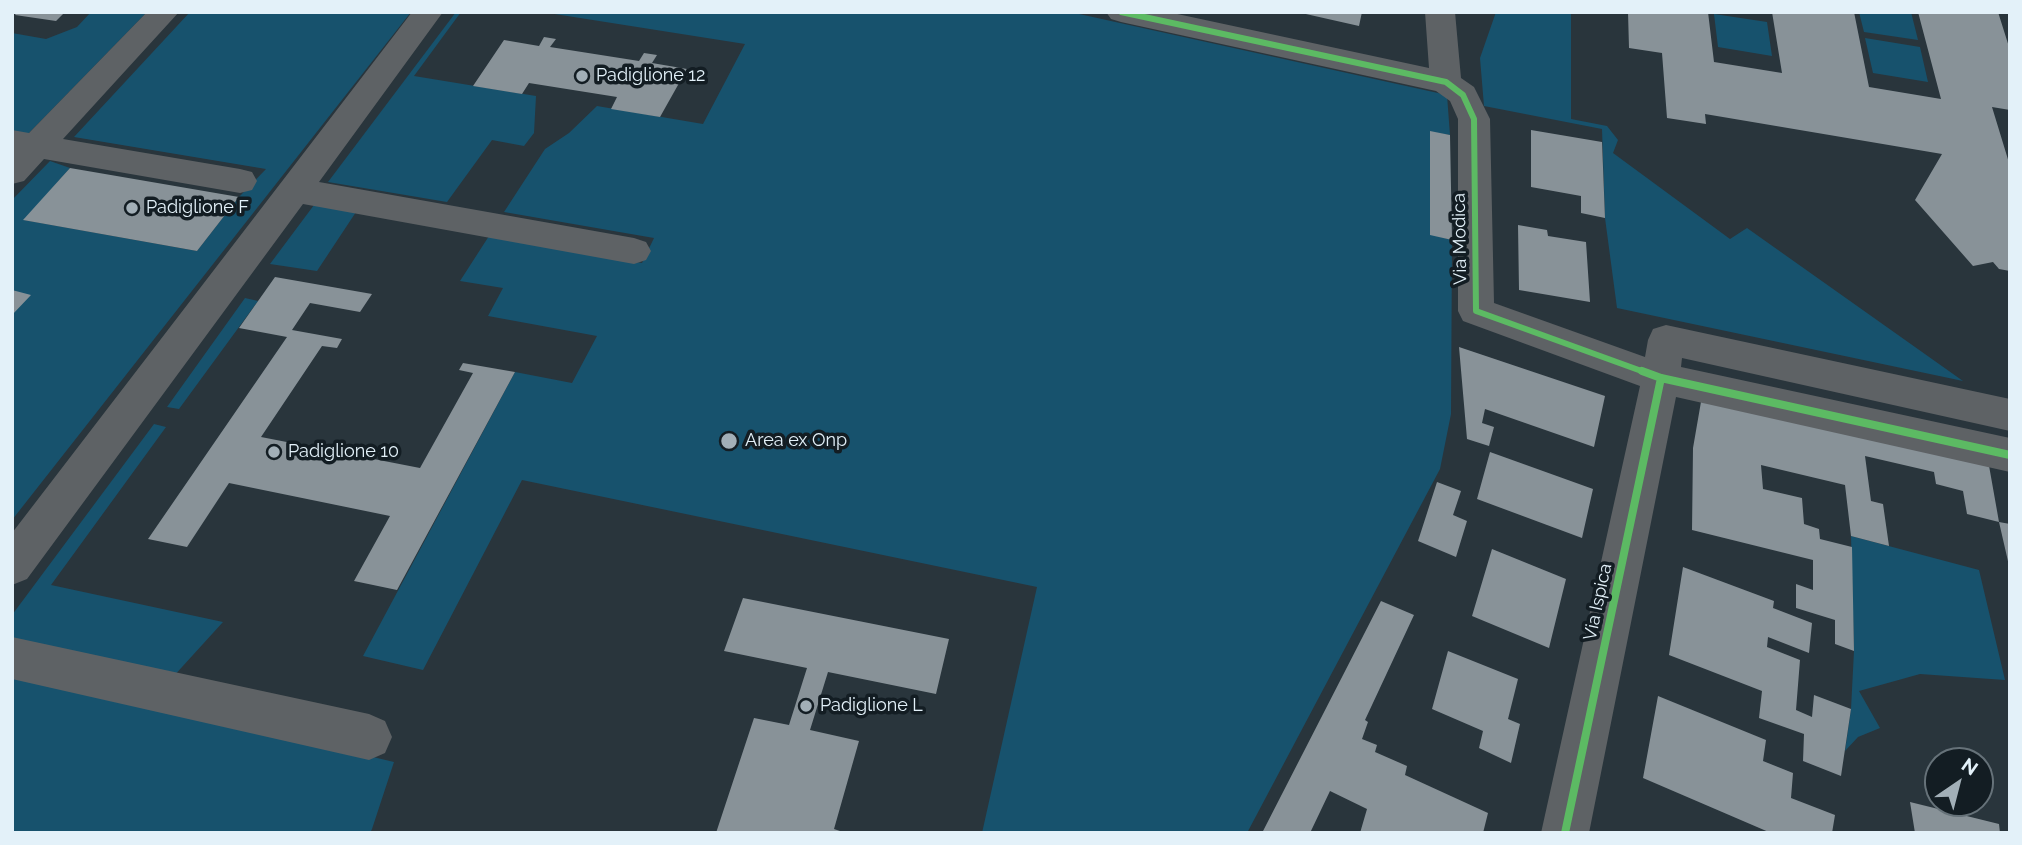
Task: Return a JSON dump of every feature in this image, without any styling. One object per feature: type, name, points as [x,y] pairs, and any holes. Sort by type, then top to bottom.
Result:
[{"type":"street","points":[[12,172],[24,144],[164,12]]},
{"type":"street","points":[[12,566],[428,12]]},
{"type":"street","points":[[1121,12],[1446,82],[1440,12]]},
{"type":"street","name":"Via Modica","points":[[1446,82],[1462,95],[1474,119],[1476,311],[1661,377],[2000,453]]},
{"type":"street","points":[[24,144],[240,181]]},
{"type":"street","points":[[294,190],[634,251]]},
{"type":"street","name":"Via Ispica","points":[[1565,833],[1661,377],[1666,340],[1995,412]]},
{"type":"street","points":[[1995,412],[2000,453]]},
{"type":"street","points":[[12,658],[369,737]]},
{"type":"shaded area","points":[[91,12],[147,12],[28,134],[12,131],[12,33],[46,39],[77,27]]},
{"type":"shaded area","points":[[190,12],[411,12],[12,520],[12,200],[50,161],[70,168],[24,220],[197,251],[239,197],[266,169],[74,137]]},
{"type":"shaded area","points":[[456,12],[461,12],[414,76],[536,96],[534,133],[524,146],[492,140],[447,202],[328,182]]},
{"type":"shaded area","points":[[542,12],[1070,12],[1447,95],[1450,135],[1430,132],[1430,234],[1452,240],[1451,414],[1440,469],[1247,833],[982,833],[1037,587],[522,480],[423,670],[363,656],[515,372],[572,383],[597,336],[488,316],[503,288],[460,281],[489,236],[642,263],[654,238],[504,212],[545,149],[569,133],[597,106],[703,124],[745,44]]},
{"type":"shaded area","points":[[1496,12],[1571,12],[1571,119],[1607,126],[1618,140],[1613,153],[1730,239],[1747,228],[1963,381],[1617,308],[1605,218],[1602,129],[1484,106],[1480,58]]},
{"type":"shaded area","points":[[1859,12],[1911,12],[1918,40],[1864,32]]},
{"type":"shaded area","points":[[1714,14],[1767,22],[1772,56],[1718,47]]},
{"type":"shaded area","points":[[1865,38],[1920,47],[1928,82],[1873,73]]},
{"type":"shaded area","points":[[314,205],[356,212],[317,271],[270,264]]},
{"type":"shaded area","points":[[245,298],[258,301],[179,409],[167,407]]},
{"type":"shaded area","points":[[154,424],[166,427],[51,585],[223,622],[172,678],[12,643],[12,615]]},
{"type":"shaded area","points":[[1851,536],[1979,570],[2005,680],[1920,674],[1859,691],[1880,728],[1858,737],[1845,751],[1851,709],[1854,651]]},
{"type":"shaded area","points":[[12,671],[394,762],[372,829],[370,833],[12,833]]},
{"type":"building","points":[[17,12],[65,12],[56,21],[15,15]]},
{"type":"building","points":[[1297,12],[1362,12],[1359,26]]},
{"type":"building","points":[[1628,12],[1708,12],[1714,62],[1782,73],[1772,12],[1854,12],[1869,87],[1941,99],[1918,12],[1998,12],[2010,50],[2010,110],[1992,107],[2010,166],[2010,271],[1999,269],[1993,262],[1973,266],[1915,200],[1942,154],[1705,114],[1706,124],[1667,118],[1662,53],[1629,48]]},
{"type":"building","name":"Padiglione 12","points":[[544,37],[556,39],[550,47],[639,61],[644,53],[657,55],[652,63],[687,69],[660,117],[611,109],[617,97],[529,83],[522,94],[473,86],[504,40],[539,46]]},
{"type":"building","points":[[1531,130],[1602,142],[1605,218],[1581,213],[1581,196],[1531,187]]},
{"type":"building","points":[[1430,131],[1450,135],[1452,240],[1430,235]]},
{"type":"building","name":"Padiglione F","points":[[70,168],[239,197],[197,251],[23,220]]},
{"type":"building","points":[[1518,225],[1547,230],[1548,236],[1586,242],[1590,302],[1519,290]]},
{"type":"building","name":"Padiglione 10","points":[[275,277],[372,294],[360,312],[310,303],[292,330],[342,339],[337,348],[322,346],[261,437],[420,468],[473,373],[459,370],[463,363],[515,372],[397,590],[354,581],[390,516],[229,483],[187,547],[148,539],[287,337],[239,328]]},
{"type":"building","points":[[12,290],[31,295],[12,315]]},
{"type":"building","points":[[1459,347],[1605,396],[1594,447],[1485,409],[1482,423],[1494,427],[1489,446],[1467,439]]},
{"type":"building","points":[[1702,396],[1988,460],[1999,522],[1967,514],[1963,491],[1936,484],[1934,472],[1865,456],[1871,501],[1883,504],[1889,546],[1851,536],[1845,485],[1761,465],[1763,489],[1802,498],[1804,524],[1819,529],[1820,539],[1852,547],[1854,651],[1835,644],[1835,620],[1796,608],[1796,584],[1813,590],[1813,560],[1692,530],[1693,448]]},
{"type":"building","points":[[1490,452],[1593,489],[1582,538],[1477,499]]},
{"type":"building","points":[[1437,482],[1461,491],[1453,515],[1467,521],[1456,557],[1418,541]]},
{"type":"building","points":[[1999,522],[2010,524],[2010,570]]},
{"type":"building","points":[[1492,549],[1566,579],[1549,648],[1472,616]]},
{"type":"building","points":[[1683,567],[1774,601],[1773,608],[1812,623],[1809,653],[1768,637],[1767,647],[1800,660],[1796,710],[1812,717],[1814,695],[1851,709],[1841,776],[1803,761],[1804,734],[1759,718],[1762,691],[1669,655]]},
{"type":"building","name":"Padiglione L","points":[[743,598],[949,639],[936,694],[828,672],[810,730],[859,741],[834,829],[846,833],[716,833],[754,718],[789,725],[807,668],[724,651]]},
{"type":"building","points":[[1381,601],[1414,615],[1365,720],[1368,722],[1362,739],[1377,745],[1375,752],[1407,766],[1405,775],[1488,813],[1483,833],[1360,833],[1367,809],[1330,791],[1310,833],[1262,833]]},
{"type":"building","points":[[1448,651],[1518,679],[1508,719],[1520,724],[1511,763],[1479,748],[1483,731],[1432,709]]},
{"type":"building","points":[[1658,696],[1766,740],[1763,761],[1793,773],[1791,798],[1835,815],[1832,833],[1771,833],[1643,778]]},
{"type":"building","points":[[1910,802],[1924,805],[1924,817],[1971,817],[1999,824],[2000,833],[1915,833]]},
{"type":"cycle path","points":[[1121,12],[1446,82],[1463,95],[1474,119],[1476,311],[1661,378],[2010,455]]},
{"type":"cycle path","points":[[1565,833],[1661,378]]},
{"type":"place","name":"Padiglione 12","points":[[582,76]]},
{"type":"place","name":"Padiglione F","points":[[132,208]]},
{"type":"place","name":"Area ex Onp","points":[[729,441]]},
{"type":"place","name":"Padiglione 10","points":[[274,452]]},
{"type":"place","name":"Padiglione L","points":[[806,706]]}]
